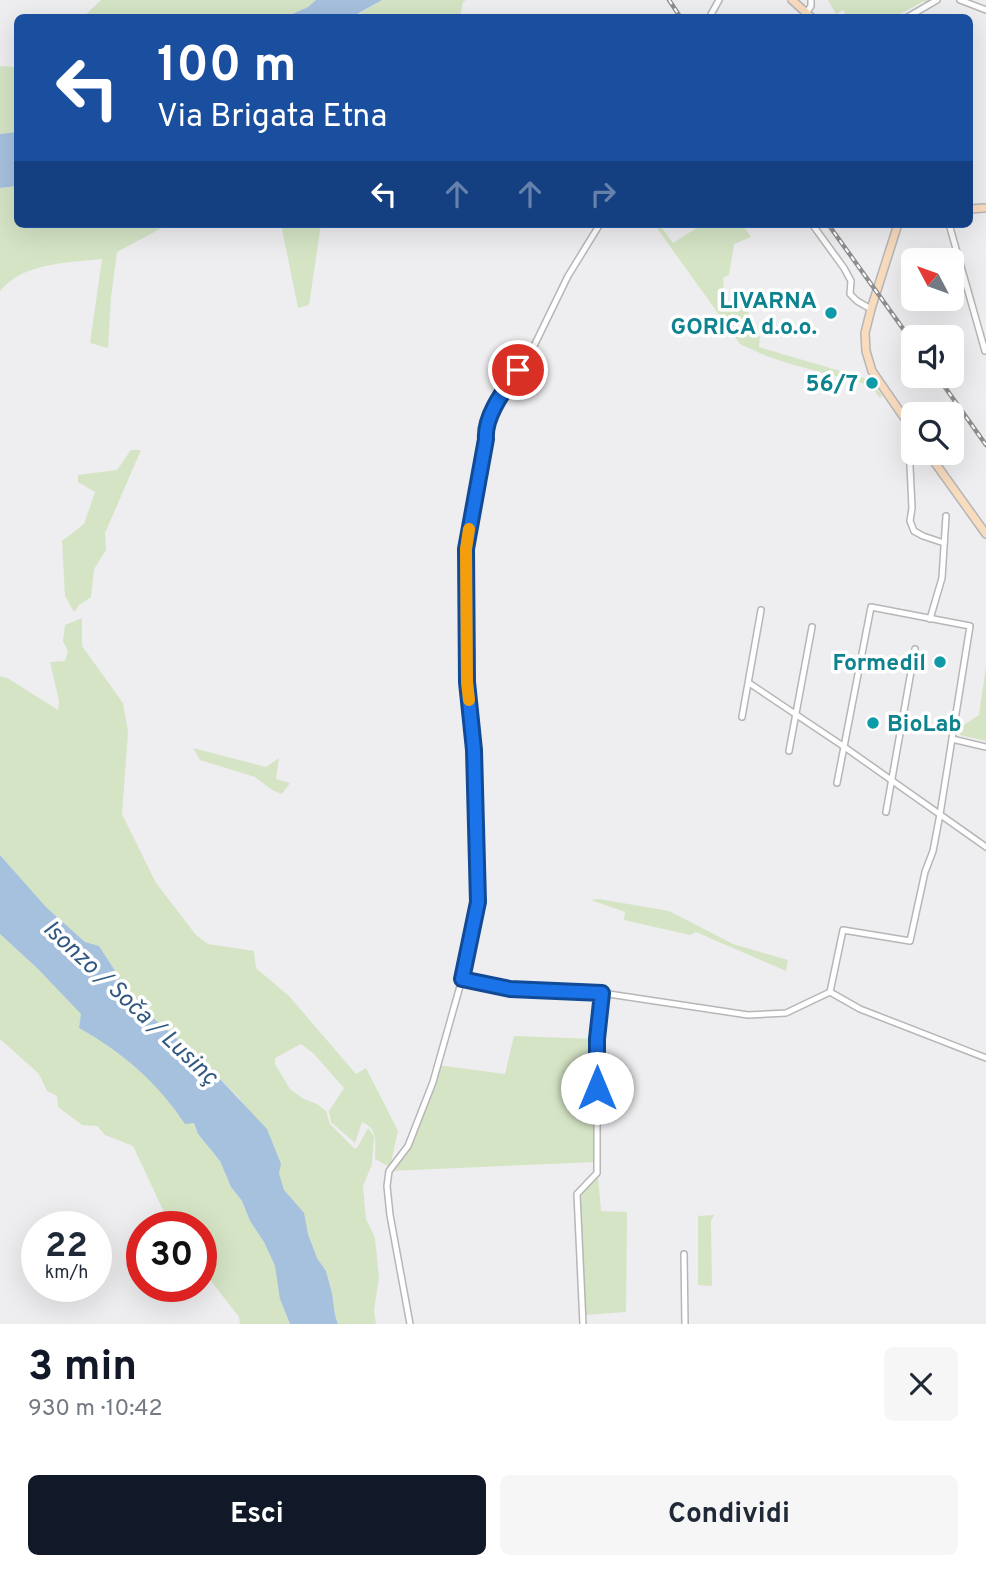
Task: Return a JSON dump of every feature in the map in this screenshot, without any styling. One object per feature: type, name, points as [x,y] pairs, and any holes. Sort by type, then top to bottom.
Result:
[{"type":"main road","points":[[897,228],[865,333],[866,351],[872,372],[901,413]]},
{"type":"main road","points":[[937,465],[986,534]]},
{"type":"street","points":[[913,14],[937,0]]},
{"type":"street","points":[[960,0],[984,10]]},
{"type":"street","points":[[982,0],[984,10]]},
{"type":"street","points":[[410,1324],[387,1186],[389,1171],[408,1146],[433,1082],[462,979],[478,902],[474,750],[467,682],[466,549],[487,422],[533,348],[568,276],[598,228]]},
{"type":"street","points":[[815,228],[851,281],[850,294],[871,309]]},
{"type":"street","points":[[950,228],[985,351]]},
{"type":"street","points":[[910,465],[910,521],[914,531],[944,543]]},
{"type":"street","points":[[930,619],[942,578],[946,516]]},
{"type":"street","points":[[830,992],[843,930],[910,941],[925,872],[933,851],[971,626],[871,607],[837,783]]},
{"type":"street","points":[[742,717],[761,610]]},
{"type":"street","points":[[789,751],[812,627]]},
{"type":"street","points":[[886,812],[915,649]]},
{"type":"street","points":[[749,682],[986,847]]},
{"type":"street","points":[[952,739],[986,747]]},
{"type":"street","points":[[462,979],[510,989],[602,993],[748,1015],[786,1013],[830,992]]},
{"type":"street","points":[[830,992],[860,1009],[986,1059]]},
{"type":"street","points":[[583,1324],[577,1194],[597,1173],[597,1039],[602,993]]},
{"type":"street","points":[[684,1254],[685,1324]]},
{"type":"green space","points":[[101,0],[316,0],[292,14],[86,14]]},
{"type":"green space","points":[[382,0],[466,0],[461,14],[359,14]]},
{"type":"green space","points":[[828,0],[933,0],[927,3],[924,1],[900,14],[846,14],[843,10],[836,14]]},
{"type":"green space","points":[[0,66],[14,67],[14,132],[0,134]]},
{"type":"green space","points":[[14,186],[14,228],[162,228],[117,252],[108,348],[90,343],[102,259],[34,269],[10,281],[0,291],[0,188]]},
{"type":"green space","points":[[282,228],[320,228],[309,305],[298,308]]},
{"type":"green space","points":[[657,228],[662,228],[673,243],[697,228],[745,228],[751,237],[734,244],[729,275],[723,278],[724,294],[720,302],[722,306],[735,302],[749,312],[745,331],[760,336],[759,347],[871,380],[882,395],[880,398],[870,385],[790,364],[740,344]]},
{"type":"green space","points":[[131,450],[141,450],[105,533],[106,550],[94,569],[91,597],[74,612],[65,596],[62,541],[84,524],[95,492],[78,482],[78,475],[117,470]]},
{"type":"green space","points":[[82,618],[82,646],[123,703],[128,732],[122,814],[156,883],[196,935],[208,944],[254,951],[256,968],[289,996],[356,1074],[366,1068],[398,1131],[390,1167],[375,1159],[375,1137],[367,1125],[362,1122],[355,1143],[331,1122],[329,1111],[344,1088],[314,1054],[301,1044],[275,1058],[275,1064],[290,1089],[326,1111],[330,1124],[354,1148],[357,1148],[368,1128],[374,1136],[372,1164],[363,1186],[366,1219],[375,1238],[379,1278],[374,1310],[376,1324],[338,1324],[326,1271],[317,1258],[303,1213],[284,1190],[279,1173],[248,1110],[239,1098],[206,1064],[136,1003],[99,946],[85,942],[46,907],[0,855],[0,676],[58,710],[59,701],[50,662],[65,661],[68,651],[63,641],[65,625]]},
{"type":"green space","points":[[986,666],[986,741],[960,735],[959,728],[979,715]]},
{"type":"green space","points":[[193,748],[266,767],[279,758],[276,779],[290,783],[282,794],[255,777],[200,760]]},
{"type":"green space","points":[[599,899],[669,911],[733,944],[788,960],[786,971],[696,932],[690,935],[624,920],[625,912],[591,900]]},
{"type":"green space","points":[[0,934],[82,1014],[79,1028],[138,1069],[185,1123],[194,1123],[198,1134],[220,1161],[231,1187],[242,1201],[250,1221],[264,1242],[275,1266],[290,1324],[240,1324],[239,1317],[217,1289],[217,1211],[163,1211],[133,1146],[105,1135],[97,1126],[82,1125],[58,1107],[57,1096],[47,1091],[39,1074],[0,1039]]},
{"type":"green space","points":[[514,1036],[597,1039],[597,1162],[389,1171],[408,1146],[437,1065],[505,1074]]},
{"type":"green space","points":[[598,1177],[601,1211],[627,1212],[626,1312],[585,1315],[580,1195]]},
{"type":"green space","points":[[714,1215],[711,1221],[712,1286],[698,1285],[698,1216]]},
{"type":"water","points":[[316,0],[382,0],[357,14],[292,14]]},
{"type":"water","points":[[14,132],[14,186],[0,188],[0,134]]},
{"type":"water","name":"Isonzo / Soča / Lusinç","points":[[0,855],[46,907],[85,942],[99,946],[136,1003],[206,1064],[267,1129],[281,1164],[279,1173],[284,1190],[304,1213],[317,1258],[326,1271],[338,1324],[290,1324],[280,1299],[275,1266],[264,1242],[250,1221],[242,1201],[231,1187],[220,1161],[198,1134],[194,1123],[185,1124],[163,1095],[138,1069],[79,1028],[81,1014],[0,934]]},
{"type":"railway","points":[[669,0],[678,14]]},
{"type":"railway","points":[[831,228],[901,326]]},
{"type":"railway","points":[[946,388],[986,445]]},
{"type":"slow traffic","points":[[469,529],[466,549],[469,700]]},
{"type":"place","name":"LIVARNA GORICA d.o.o.","points":[[831,313]]},
{"type":"place","name":"56/7","points":[[872,383]]},
{"type":"place","name":"Formedil","points":[[940,662]]},
{"type":"place","name":"BioLab","points":[[873,723]]},
{"type":"route","points":[[518,370],[487,422],[466,549],[467,682],[474,750],[478,902],[462,979],[510,989],[602,993],[597,1039],[597,1088]]}]
